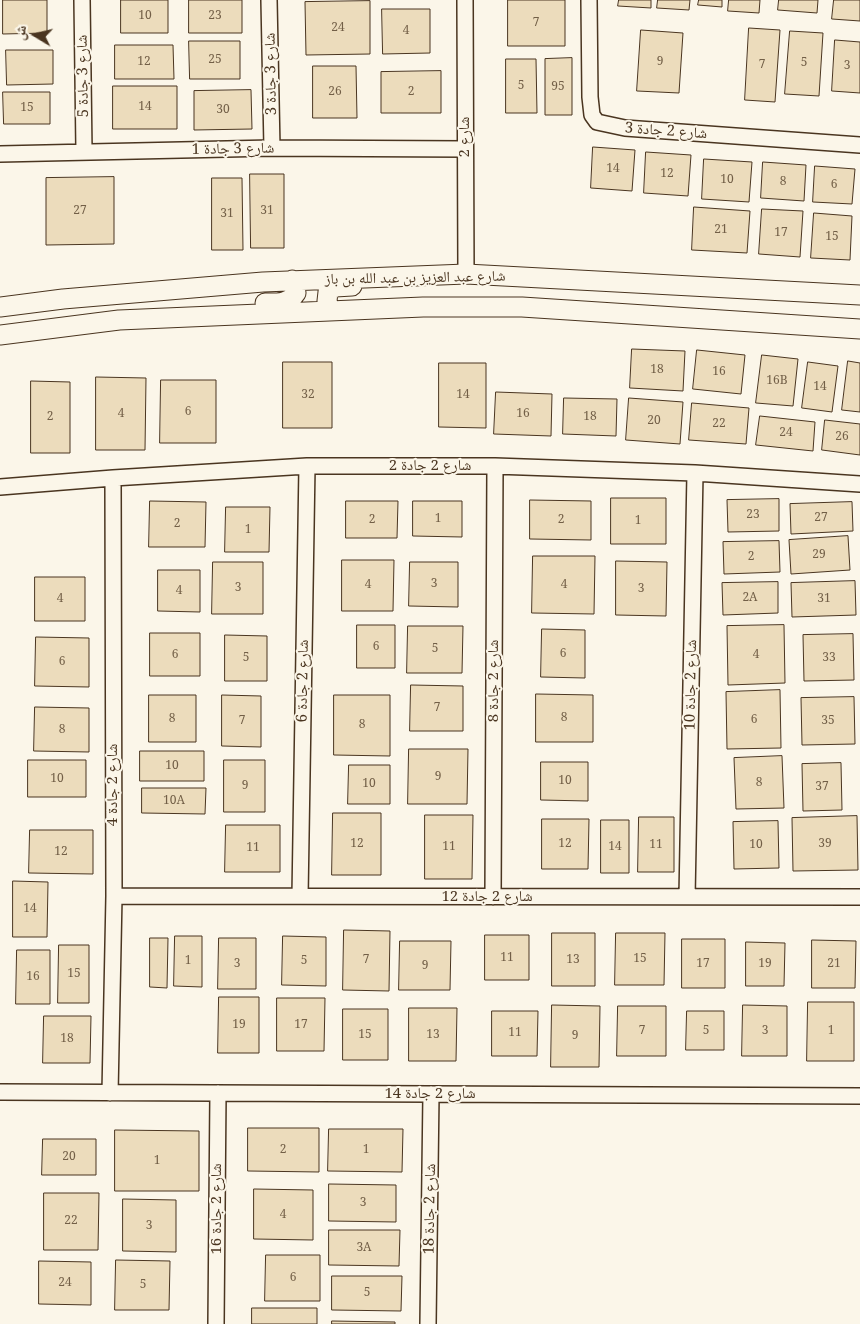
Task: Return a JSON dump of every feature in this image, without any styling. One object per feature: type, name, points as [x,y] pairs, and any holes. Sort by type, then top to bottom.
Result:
[{"type":"street","name":"شارع 3 جادة 5","points":[[82,0],[84,152]]},
{"type":"street","name":"شارع 3 جادة 3","points":[[269,0],[272,148]]},
{"type":"street","name":"شارع 2","points":[[465,0],[466,274]]},
{"type":"street","name":"شارع 2 جادة 3","points":[[589,0],[590,97],[592,115],[597,122],[625,128],[860,145]]},
{"type":"street","name":"شارع 3 جادة 1","points":[[0,154],[272,148],[465,149]]},
{"type":"street","name":"شارع عبد العزيز بن عبد الله بن باز","points":[[0,307],[63,299],[292,280],[466,274],[860,295]]},
{"type":"street","points":[[330,311],[327,301],[328,292],[334,287],[373,283],[387,278]]},
{"type":"street","points":[[201,317],[219,308],[242,304],[280,303],[292,298],[296,292],[292,280]]},
{"type":"street","name":"شارع عبد العزيز بن عبد الله بن باز","points":[[0,335],[119,320],[423,307],[522,307],[860,329]]},
{"type":"street","name":"شارع 2 جادة 2","points":[[0,487],[307,466],[495,466],[695,473],[860,484]]},
{"type":"street","name":"شارع 2 جادة 6","points":[[300,896],[307,466]]},
{"type":"street","name":"شارع 2 جادة 8","points":[[493,896],[495,466]]},
{"type":"street","name":"شارع 2 جادة 10","points":[[687,897],[695,473]]},
{"type":"street","name":"شارع 2 جادة 4","points":[[110,1093],[114,896],[113,478]]},
{"type":"street","name":"شارع 2 جادة 12","points":[[114,896],[860,897]]},
{"type":"street","name":"شارع 2 جادة 14","points":[[0,1092],[860,1096]]},
{"type":"street","name":"شارع 2 جادة 16","points":[[216,1324],[218,1093]]},
{"type":"street","name":"شارع 2 جادة 18","points":[[428,1324],[431,1094]]},
{"type":"building","points":[[3,0],[47,0],[47,33],[3,34]]},
{"type":"building","points":[[121,0],[168,0],[168,33],[121,33]]},
{"type":"building","points":[[189,0],[242,0],[242,33],[189,33]]},
{"type":"building","points":[[508,0],[565,0],[565,46],[508,46]]},
{"type":"building","points":[[619,0],[651,0],[651,8],[618,6]]},
{"type":"building","points":[[658,0],[690,0],[689,10],[657,8]]},
{"type":"building","points":[[699,0],[722,0],[722,7],[698,5]]},
{"type":"building","points":[[729,0],[760,0],[759,13],[728,11]]},
{"type":"building","points":[[779,0],[818,0],[817,13],[778,10]]},
{"type":"building","points":[[834,0],[860,0],[860,21],[832,19]]},
{"type":"building","points":[[370,1],[370,54],[306,55],[305,2]]},
{"type":"building","points":[[382,9],[430,9],[430,53],[383,54]]},
{"type":"building","points":[[749,28],[780,30],[775,102],[745,100]]},
{"type":"building","points":[[641,30],[683,33],[679,93],[637,91]]},
{"type":"building","points":[[790,31],[823,33],[819,96],[785,94]]},
{"type":"building","points":[[835,40],[860,42],[860,93],[832,91]]},
{"type":"building","points":[[189,41],[240,41],[240,79],[190,79]]},
{"type":"building","points":[[115,45],[173,45],[174,79],[115,79]]},
{"type":"building","points":[[6,50],[53,50],[53,84],[7,85]]},
{"type":"building","points":[[572,58],[572,115],[545,115],[545,59]]},
{"type":"building","points":[[506,59],[536,59],[537,113],[506,113]]},
{"type":"building","points":[[313,66],[356,66],[357,118],[313,118]]},
{"type":"building","points":[[441,71],[441,113],[381,113],[381,72]]},
{"type":"building","points":[[113,86],[177,86],[177,129],[113,129]]},
{"type":"building","points":[[251,90],[252,129],[194,130],[194,91]]},
{"type":"building","points":[[3,92],[50,92],[50,124],[4,124]]},
{"type":"building","points":[[593,147],[635,150],[632,191],[591,188]]},
{"type":"building","points":[[646,152],[691,155],[688,196],[644,193]]},
{"type":"building","points":[[704,159],[752,162],[749,202],[702,199]]},
{"type":"building","points":[[763,162],[806,165],[804,201],[761,198]]},
{"type":"building","points":[[815,166],[855,169],[852,204],[813,202]]},
{"type":"building","points":[[250,174],[284,174],[284,248],[251,248]]},
{"type":"building","points":[[114,177],[114,244],[46,245],[46,178]]},
{"type":"building","points":[[212,178],[242,178],[243,250],[212,250]]},
{"type":"building","points":[[694,207],[750,211],[747,253],[692,250]]},
{"type":"building","points":[[762,209],[803,211],[800,257],[759,254]]},
{"type":"building","points":[[814,213],[852,216],[850,260],[811,258]]},
{"type":"building","points":[[632,349],[685,351],[683,391],[630,388]]},
{"type":"building","points":[[697,350],[745,355],[741,394],[693,389]]},
{"type":"building","points":[[762,355],[798,359],[793,406],[756,403]]},
{"type":"building","points":[[848,361],[860,363],[860,412],[842,410]]},
{"type":"building","points":[[283,362],[332,362],[332,428],[283,428]]},
{"type":"building","points":[[808,362],[838,366],[832,412],[802,408]]},
{"type":"building","points":[[439,363],[486,363],[486,428],[439,427]]},
{"type":"building","points":[[96,377],[146,378],[145,450],[96,450]]},
{"type":"building","points":[[161,380],[216,380],[216,443],[160,443]]},
{"type":"building","points":[[31,381],[70,382],[70,453],[31,453]]},
{"type":"building","points":[[496,392],[552,394],[551,436],[494,434]]},
{"type":"building","points":[[564,398],[617,399],[616,436],[563,434]]},
{"type":"building","points":[[629,398],[683,402],[680,444],[626,440]]},
{"type":"building","points":[[692,403],[749,408],[746,444],[689,440]]},
{"type":"building","points":[[760,416],[815,422],[813,451],[756,445]]},
{"type":"building","points":[[825,420],[860,424],[860,455],[822,450]]},
{"type":"building","points":[[611,498],[666,498],[666,544],[611,544]]},
{"type":"building","points":[[779,499],[779,531],[728,532],[727,500]]},
{"type":"building","points":[[530,500],[591,501],[591,540],[530,539]]},
{"type":"building","points":[[150,501],[206,502],[205,547],[149,547]]},
{"type":"building","points":[[346,501],[398,501],[397,538],[346,538]]},
{"type":"building","points":[[413,501],[462,501],[462,537],[413,536]]},
{"type":"building","points":[[852,502],[853,531],[791,534],[790,504]]},
{"type":"building","points":[[226,507],[270,507],[269,552],[225,552]]},
{"type":"building","points":[[848,536],[850,570],[791,574],[789,540]]},
{"type":"building","points":[[779,541],[780,572],[724,574],[723,542]]},
{"type":"building","points":[[533,556],[595,556],[594,614],[532,613]]},
{"type":"building","points":[[342,560],[394,560],[393,611],[342,611]]},
{"type":"building","points":[[616,561],[667,562],[666,616],[616,615]]},
{"type":"building","points":[[213,562],[263,562],[263,614],[212,614]]},
{"type":"building","points":[[410,562],[458,562],[458,607],[409,606]]},
{"type":"building","points":[[158,570],[200,570],[200,612],[158,611]]},
{"type":"building","points":[[35,577],[85,577],[85,621],[35,621]]},
{"type":"building","points":[[855,581],[856,615],[792,617],[791,583]]},
{"type":"building","points":[[778,582],[778,613],[723,615],[722,583]]},
{"type":"building","points":[[357,625],[395,625],[395,668],[357,668]]},
{"type":"building","points":[[784,625],[785,683],[728,685],[727,626]]},
{"type":"building","points":[[408,626],[463,626],[462,673],[407,673]]},
{"type":"building","points":[[542,629],[585,630],[585,678],[541,677]]},
{"type":"building","points":[[150,633],[200,633],[200,676],[150,676]]},
{"type":"building","points":[[853,634],[854,680],[804,681],[803,635]]},
{"type":"building","points":[[225,635],[267,636],[267,681],[225,681]]},
{"type":"building","points":[[36,637],[89,638],[89,687],[35,686]]},
{"type":"building","points":[[411,685],[463,686],[463,731],[410,731]]},
{"type":"building","points":[[780,690],[781,748],[727,749],[726,692]]},
{"type":"building","points":[[536,694],[593,695],[593,742],[536,742]]},
{"type":"building","points":[[149,695],[196,695],[196,742],[149,742]]},
{"type":"building","points":[[222,695],[261,696],[261,747],[222,746]]},
{"type":"building","points":[[334,695],[390,695],[390,756],[334,755]]},
{"type":"building","points":[[854,697],[855,744],[802,745],[801,698]]},
{"type":"building","points":[[35,707],[89,708],[89,752],[34,751]]},
{"type":"building","points":[[409,749],[468,749],[467,804],[408,804]]},
{"type":"building","points":[[140,751],[204,751],[204,781],[140,781]]},
{"type":"building","points":[[782,756],[784,808],[736,809],[734,758]]},
{"type":"building","points":[[28,760],[86,760],[86,797],[28,797]]},
{"type":"building","points":[[224,760],[265,760],[265,812],[224,812]]},
{"type":"building","points":[[541,762],[588,762],[588,801],[541,800]]},
{"type":"building","points":[[841,763],[842,810],[803,811],[802,764]]},
{"type":"building","points":[[349,765],[390,765],[390,804],[348,804]]},
{"type":"building","points":[[142,788],[206,788],[205,814],[142,813]]},
{"type":"building","points":[[333,813],[381,813],[381,875],[332,875]]},
{"type":"building","points":[[425,815],[473,815],[472,879],[425,879]]},
{"type":"building","points":[[857,816],[858,870],[793,871],[792,818]]},
{"type":"building","points":[[639,817],[674,817],[674,872],[638,872]]},
{"type":"building","points":[[542,819],[589,819],[588,869],[542,869]]},
{"type":"building","points":[[601,820],[629,820],[629,873],[601,873]]},
{"type":"building","points":[[778,821],[779,868],[734,869],[733,822]]},
{"type":"building","points":[[226,825],[280,825],[280,872],[225,872]]},
{"type":"building","points":[[30,830],[93,830],[93,874],[29,873]]},
{"type":"building","points":[[13,881],[48,882],[47,937],[13,937]]},
{"type":"building","points":[[344,930],[390,931],[389,991],[343,990]]},
{"type":"building","points":[[552,933],[595,933],[595,986],[552,986]]},
{"type":"building","points":[[616,933],[665,933],[664,985],[615,985]]},
{"type":"building","points":[[485,935],[529,935],[529,980],[485,980]]},
{"type":"building","points":[[175,936],[202,936],[202,987],[174,986]]},
{"type":"building","points":[[283,936],[326,937],[326,986],[282,985]]},
{"type":"building","points":[[150,938],[168,938],[167,988],[150,987]]},
{"type":"building","points":[[219,938],[256,938],[256,989],[218,989]]},
{"type":"building","points":[[682,939],[725,939],[725,988],[682,988]]},
{"type":"building","points":[[812,940],[856,941],[855,988],[812,988]]},
{"type":"building","points":[[400,941],[451,941],[450,990],[399,990]]},
{"type":"building","points":[[746,942],[785,943],[784,986],[746,986]]},
{"type":"building","points":[[59,945],[89,945],[89,1003],[58,1003]]},
{"type":"building","points":[[17,950],[50,950],[50,1004],[16,1004]]},
{"type":"building","points":[[219,997],[259,997],[259,1053],[218,1053]]},
{"type":"building","points":[[277,998],[325,998],[324,1051],[277,1051]]},
{"type":"building","points":[[808,1002],[854,1002],[854,1061],[807,1061]]},
{"type":"building","points":[[552,1005],[600,1006],[599,1067],[551,1067]]},
{"type":"building","points":[[743,1005],[787,1006],[787,1056],[742,1056]]},
{"type":"building","points":[[618,1006],[666,1006],[666,1056],[617,1056]]},
{"type":"building","points":[[409,1008],[457,1008],[456,1061],[409,1061]]},
{"type":"building","points":[[343,1009],[388,1009],[388,1060],[343,1060]]},
{"type":"building","points":[[492,1011],[538,1011],[537,1056],[492,1056]]},
{"type":"building","points":[[687,1011],[724,1011],[724,1050],[686,1050]]},
{"type":"building","points":[[44,1016],[91,1016],[90,1063],[43,1063]]},
{"type":"building","points":[[248,1128],[319,1128],[319,1172],[248,1171]]},
{"type":"building","points":[[329,1129],[403,1129],[402,1172],[328,1171]]},
{"type":"building","points":[[115,1130],[199,1131],[199,1191],[115,1191]]},
{"type":"building","points":[[43,1139],[96,1139],[96,1175],[42,1175]]},
{"type":"building","points":[[329,1184],[396,1185],[396,1222],[329,1221]]},
{"type":"building","points":[[254,1189],[313,1190],[313,1240],[254,1239]]},
{"type":"building","points":[[44,1193],[99,1193],[98,1250],[44,1250]]},
{"type":"building","points":[[123,1199],[176,1200],[176,1252],[123,1251]]},
{"type":"building","points":[[329,1230],[400,1230],[399,1266],[329,1265]]},
{"type":"building","points":[[266,1255],[320,1255],[320,1301],[265,1301]]},
{"type":"building","points":[[116,1260],[170,1261],[169,1310],[115,1310]]},
{"type":"building","points":[[39,1261],[91,1262],[91,1305],[39,1304]]},
{"type":"building","points":[[332,1276],[402,1276],[401,1311],[332,1310]]},
{"type":"building","points":[[252,1308],[317,1308],[317,1324],[252,1324]]},
{"type":"building","points":[[332,1321],[395,1322],[395,1324],[332,1324]]}]
